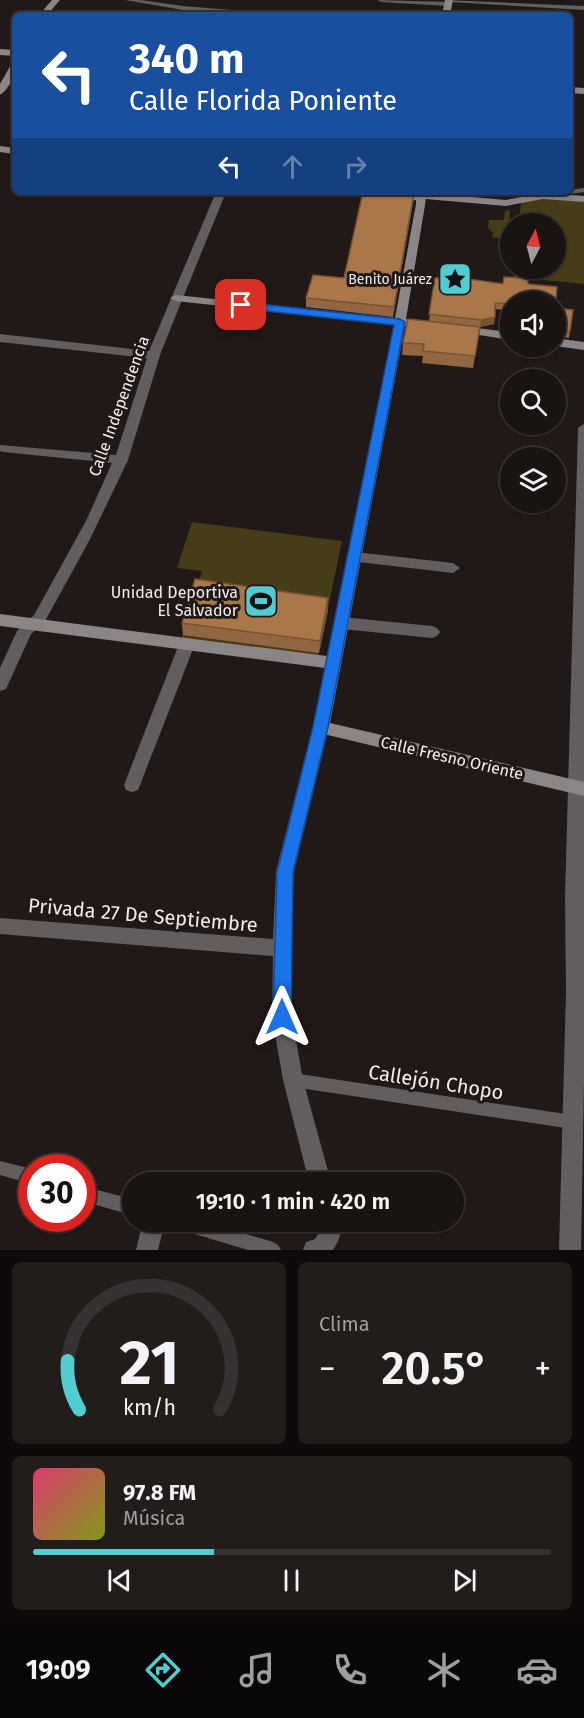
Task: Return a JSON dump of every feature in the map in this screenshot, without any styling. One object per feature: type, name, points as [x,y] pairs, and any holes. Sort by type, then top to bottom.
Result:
[{"type":"street","points":[[46,12],[56,0]]},
{"type":"street","points":[[449,1],[584,8]]},
{"type":"street","points":[[0,92],[12,70]]},
{"type":"street","name":"Calle Independencia","points":[[0,685],[25,631],[39,619],[121,460],[154,355],[220,195]]},
{"type":"street","points":[[374,195],[406,198],[417,195]]},
{"type":"street","points":[[317,1172],[293,1080],[282,1017],[285,872],[321,727],[342,623],[400,322],[421,195]]},
{"type":"street","points":[[430,195],[506,203],[543,196],[584,199]]},
{"type":"street","points":[[176,298],[425,325]]},
{"type":"street","points":[[446,328],[500,335]]},
{"type":"street","points":[[0,338],[154,355]]},
{"type":"street","points":[[566,344],[584,346]]},
{"type":"street","points":[[570,1250],[576,992],[574,897],[580,788],[584,428]]},
{"type":"street","points":[[4,448],[121,460]]},
{"type":"street","points":[[354,557],[453,568]]},
{"type":"street","points":[[0,620],[333,663]]},
{"type":"street","points":[[342,623],[432,632]]},
{"type":"street","points":[[132,785],[187,644]]},
{"type":"street","name":"Calle Fresno Oriente","points":[[321,727],[580,788]]},
{"type":"street","name":"Privada 27 De Septiembre","points":[[0,926],[282,948]]},
{"type":"street","points":[[147,1250],[151,1232]]},
{"type":"street","points":[[314,1250],[322,1248],[331,1232]]},
{"type":"lane","points":[[128,0],[158,3],[185,12]]},
{"type":"lane","points":[[381,0],[449,1]]},
{"type":"lane","points":[[543,196],[550,195]]},
{"type":"lane","name":"Callejón Chopo","points":[[293,1080],[572,1122]]},
{"type":"lane","points":[[0,1168],[18,1173]]},
{"type":"lane","points":[[96,1196],[122,1204]]},
{"type":"lane","points":[[214,1232],[273,1250]]},
{"type":"shaded area","points":[[544,198],[584,201],[584,284],[533,279],[566,279],[566,213],[520,213],[521,202]]},
{"type":"shaded area","points":[[489,220],[500,220],[500,239],[492,237],[493,233],[488,228]]},
{"type":"shaded area","name":"Unidad Deportiva El Salvador","points":[[192,522],[342,541],[317,661],[180,643],[202,571],[177,568]]},
{"type":"building","points":[[362,195],[414,195],[394,307],[306,298],[313,275],[344,278]]},
{"type":"building","points":[[455,277],[503,284],[504,279],[528,279],[528,284],[557,287],[557,291],[500,291],[500,303],[495,303],[495,317],[481,320],[429,314],[435,278]]},
{"type":"building","points":[[566,309],[573,310],[570,331],[566,330]]},
{"type":"building","points":[[408,319],[480,327],[475,356],[423,351],[424,344],[403,343]]},
{"type":"building","points":[[195,579],[328,598],[320,641],[182,623]]},
{"type":"place","name":"Benito Juárez","points":[[455,279]]},
{"type":"place","name":"Unidad Deportiva El Salvador","points":[[261,601]]},
{"type":"route","points":[[241,305],[400,322],[321,727],[285,872],[282,1017]]}]
